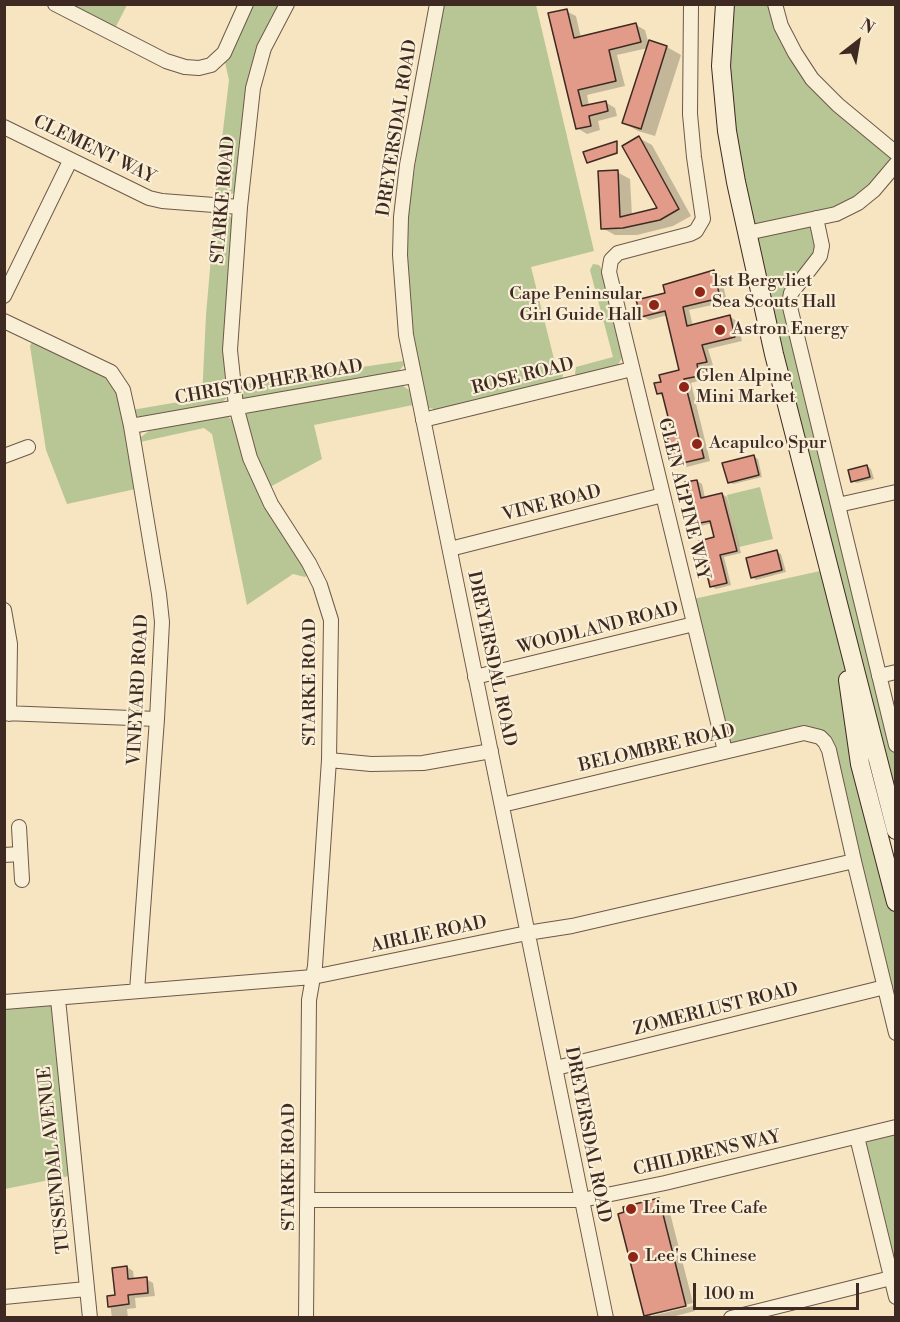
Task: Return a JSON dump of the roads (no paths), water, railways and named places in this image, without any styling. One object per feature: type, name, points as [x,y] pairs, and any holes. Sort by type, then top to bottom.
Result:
[{"type":"main road","points":[[725,4],[721,66],[727,131],[747,234],[774,354],[896,830]]},
{"type":"main road","points":[[846,636],[850,699],[860,764],[896,902]]},
{"type":"street","points":[[55,4],[165,61],[185,67],[199,68],[211,65],[224,53],[246,4]]},
{"type":"street","name":"STARKE ROAD","points":[[287,4],[264,48],[256,73],[250,105],[230,350],[236,406],[250,458],[264,491],[309,563],[328,606],[332,636],[329,760],[309,1011],[306,1317]]},
{"type":"street","name":"DREYERSDAL ROAD","points":[[436,4],[401,217],[400,255],[403,311],[413,376],[606,1317]]},
{"type":"street","points":[[775,4],[781,26],[812,79],[838,105],[896,153]]},
{"type":"street","name":"GLEN ALPINE WAY","points":[[687,5],[690,114],[703,219],[696,231],[690,234],[623,251],[614,256],[609,272],[725,751]]},
{"type":"street","name":"CLEMENT WAY","points":[[4,127],[149,198],[240,207]]},
{"type":"street","points":[[4,296],[70,160]]},
{"type":"street","points":[[747,234],[836,214],[858,204],[874,190],[896,164]]},
{"type":"street","points":[[816,218],[822,246],[820,256],[791,293],[789,303],[896,745]]},
{"type":"street","name":"VINEYARD ROAD","points":[[4,321],[111,372],[123,390],[131,426],[162,608],[157,719],[137,991]]},
{"type":"street","name":"ROSE ROAD","points":[[423,420],[632,369]]},
{"type":"street","name":"CHRISTOPHER ROAD","points":[[131,426],[413,376]]},
{"type":"street","points":[[4,456],[28,447]]},
{"type":"street","points":[[838,505],[896,492]]},
{"type":"street","name":"VINE ROAD","points":[[450,549],[663,495]]},
{"type":"street","points":[[4,610],[10,644],[7,713],[157,719]]},
{"type":"street","name":"WOODLAND ROAD","points":[[475,677],[694,624]]},
{"type":"street","points":[[879,676],[896,672]]},
{"type":"street","name":"BELOMBRE ROAD","points":[[502,805],[804,733],[820,737],[825,741],[829,750],[854,861]]},
{"type":"street","points":[[329,760],[371,764],[423,763],[491,751]]},
{"type":"street","points":[[19,826],[22,880]]},
{"type":"street","points":[[4,855],[20,854]]},
{"type":"street","points":[[854,861],[896,1032]]},
{"type":"street","name":"AIRLIE ROAD","points":[[4,1002],[313,977],[527,933],[572,926],[854,861]]},
{"type":"street","name":"ZOMERLUST ROAD","points":[[556,1068],[885,987]]},
{"type":"street","name":"TUSSENDAL AVENUE","points":[[58,999],[90,1317]]},
{"type":"street","name":"CHILDRENS WAY","points":[[308,1200],[582,1200],[665,1183],[896,1127]]},
{"type":"street","points":[[857,1137],[896,1297]]},
{"type":"street","points":[[731,1317],[891,1278]]},
{"type":"street","points":[[4,1297],[86,1289]]},
{"type":"place","name":"1st Bergvliet Sea Scouts Hall","points":[[700,292]]},
{"type":"place","name":"Cape Peninsular Girl Guide Hall","points":[[654,305]]},
{"type":"place","name":"Astron Energy","points":[[720,330]]},
{"type":"place","name":"Glen Alpine Mini Market","points":[[684,387]]},
{"type":"place","name":"Acapulco Spur","points":[[697,444]]},
{"type":"place","name":"Lime Tree Cafe","points":[[631,1209]]},
{"type":"place","name":"Lee's Chinese","points":[[633,1257]]}]
